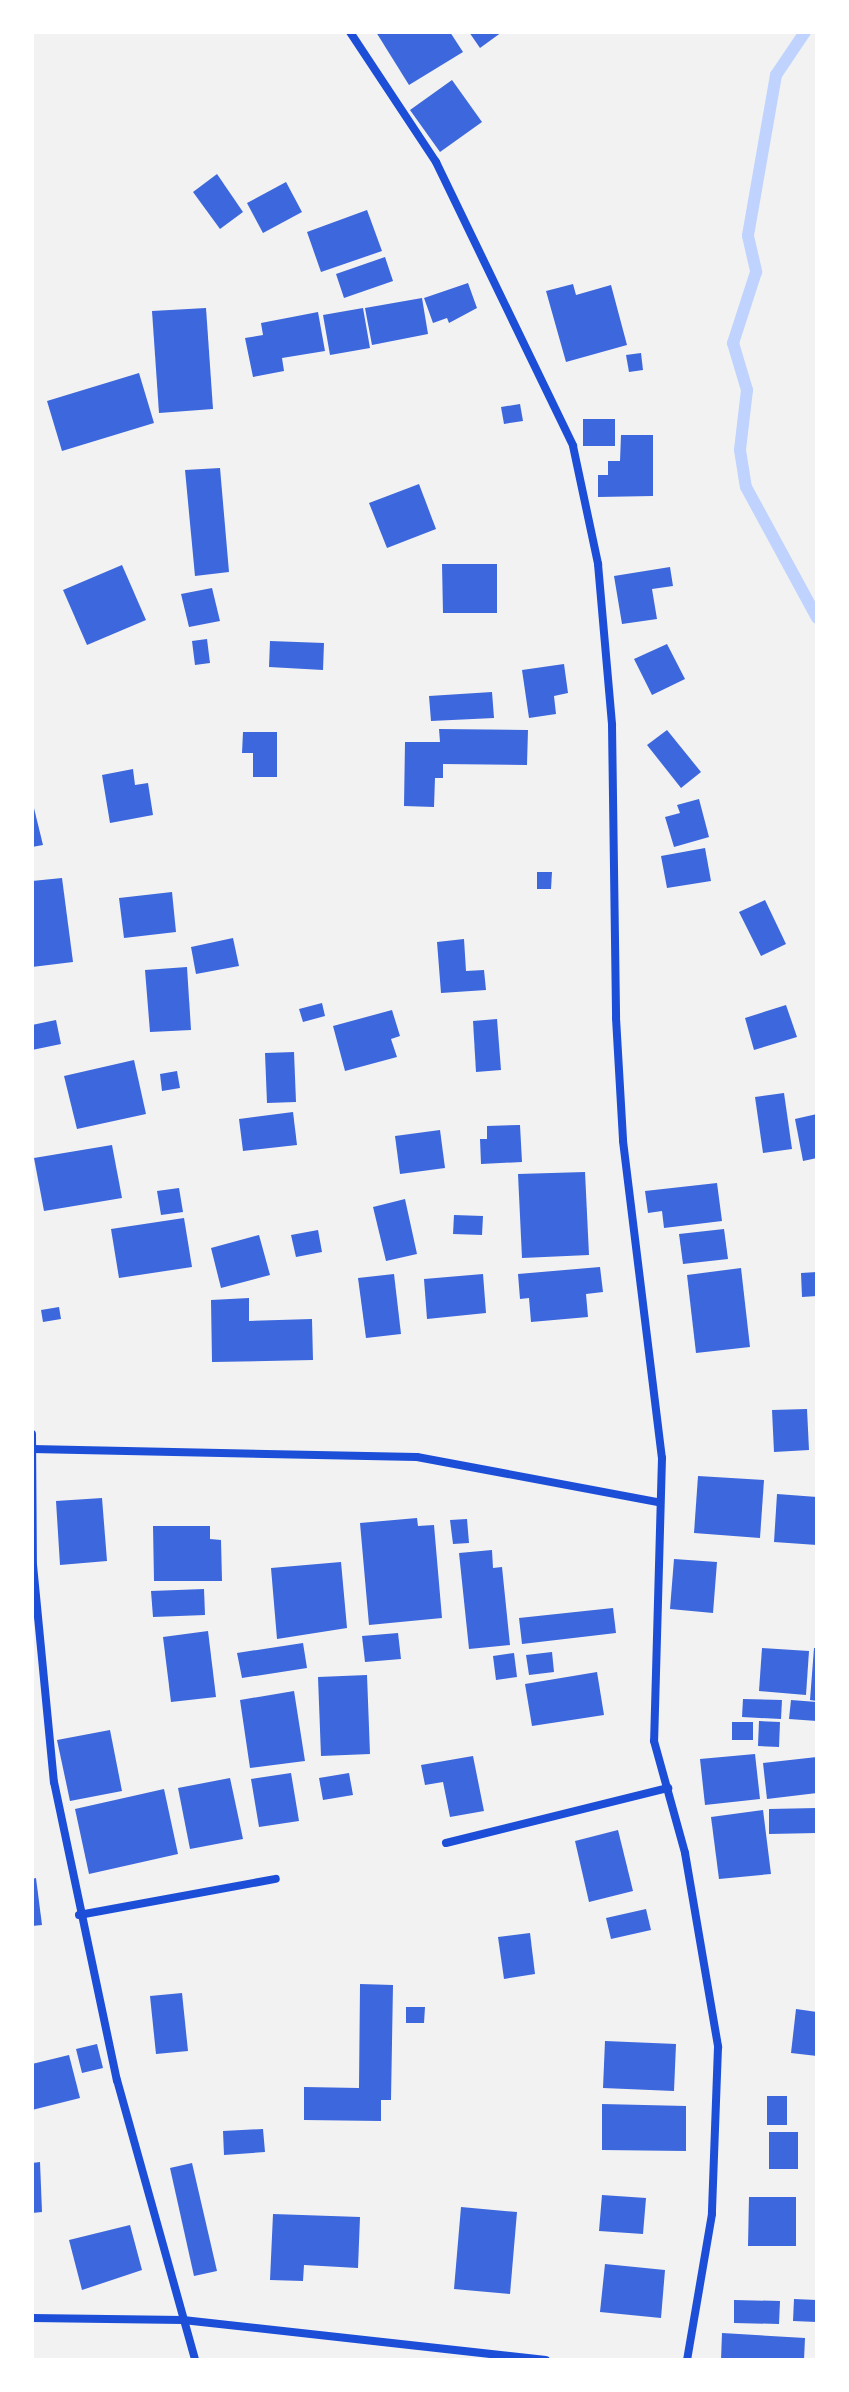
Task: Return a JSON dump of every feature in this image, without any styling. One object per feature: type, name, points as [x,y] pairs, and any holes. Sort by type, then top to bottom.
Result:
[{"type":"street","points":[[350,32],[436,162],[576,461],[598,564],[612,725],[616,1018],[623,1141],[662,1458],[658,1502],[654,1741],[685,1853],[718,2047],[712,2214],[687,2360]]},
{"type":"street","points":[[32,1434],[33,1565],[54,1782],[79,1915],[195,2360]]},
{"type":"street","points":[[33,1449],[417,1457],[658,1502]]},
{"type":"street","points":[[446,1843],[668,1788]]},
{"type":"street","points":[[79,1915],[276,1879]]},
{"type":"street","points":[[32,2318],[183,2320],[546,2360]]},
{"type":"building","points":[[376,32],[450,32],[463,52],[409,85]]},
{"type":"building","points":[[469,32],[502,32],[480,48]]},
{"type":"building","points":[[452,80],[482,122],[440,152],[410,110]]},
{"type":"building","points":[[217,174],[243,212],[220,229],[193,192]]},
{"type":"building","points":[[286,182],[302,212],[263,233],[247,203]]},
{"type":"building","points":[[367,210],[382,251],[321,272],[307,232]]},
{"type":"building","points":[[385,257],[393,281],[344,298],[336,274]]},
{"type":"building","points":[[468,283],[477,308],[449,323],[447,318],[433,323],[424,298]]},
{"type":"building","points":[[573,284],[576,295],[611,285],[627,345],[566,362],[546,291]]},
{"type":"building","points":[[422,298],[428,334],[372,345],[365,308]]},
{"type":"building","points":[[206,308],[213,409],[159,413],[152,311]]},
{"type":"building","points":[[363,308],[370,348],[330,355],[323,315]]},
{"type":"building","points":[[318,312],[325,351],[282,358],[284,371],[253,377],[245,338],[263,335],[261,323]]},
{"type":"building","points":[[641,353],[643,370],[629,372],[626,355]]},
{"type":"building","points":[[139,373],[154,423],[62,451],[47,401]]},
{"type":"building","points":[[520,404],[523,421],[504,424],[501,407]]},
{"type":"building","points":[[583,419],[615,419],[615,446],[583,446]]},
{"type":"building","points":[[621,435],[653,435],[653,496],[598,497],[598,475],[608,475],[608,461],[620,461]]},
{"type":"building","points":[[220,468],[229,572],[195,576],[185,470]]},
{"type":"building","points":[[419,484],[436,529],[387,548],[369,503]]},
{"type":"building","points":[[442,564],[497,564],[497,613],[443,613]]},
{"type":"building","points":[[122,565],[146,620],[87,645],[63,590]]},
{"type":"building","points":[[670,567],[673,586],[652,589],[657,619],[622,624],[614,576]]},
{"type":"building","points":[[212,588],[220,621],[189,627],[181,594]]},
{"type":"building","points":[[207,639],[210,663],[195,665],[192,641]]},
{"type":"building","points":[[270,641],[324,643],[323,670],[269,667]]},
{"type":"building","points":[[667,644],[685,679],[652,695],[634,659]]},
{"type":"building","points":[[564,664],[568,693],[554,696],[556,714],[529,718],[522,670]]},
{"type":"building","points":[[492,692],[494,718],[431,721],[429,696]]},
{"type":"building","points":[[439,729],[528,730],[527,765],[443,764],[443,778],[435,778],[434,807],[404,806],[405,742],[440,742]]},
{"type":"building","points":[[667,730],[701,772],[681,788],[647,745]]},
{"type":"building","points":[[243,732],[277,732],[277,777],[253,777],[253,753],[242,753]]},
{"type":"building","points":[[133,769],[135,785],[148,783],[153,815],[110,823],[102,775]]},
{"type":"building","points":[[699,799],[709,837],[674,847],[665,817],[680,813],[677,805]]},
{"type":"building","points":[[32,800],[43,845],[32,847]]},
{"type":"building","points":[[705,848],[711,881],[667,888],[661,856]]},
{"type":"building","points":[[537,872],[552,872],[551,889],[537,889]]},
{"type":"building","points":[[62,878],[73,962],[32,967],[32,881]]},
{"type":"building","points":[[172,892],[176,932],[124,938],[119,898]]},
{"type":"building","points":[[765,900],[786,944],[761,956],[739,912]]},
{"type":"building","points":[[233,938],[239,966],[196,974],[191,947]]},
{"type":"building","points":[[464,939],[466,971],[484,970],[486,990],[441,993],[437,942]]},
{"type":"building","points":[[187,967],[191,1030],[150,1032],[145,970]]},
{"type":"building","points":[[322,1003],[325,1016],[303,1022],[299,1009]]},
{"type":"building","points":[[786,1005],[797,1037],[754,1050],[745,1018]]},
{"type":"building","points":[[392,1010],[400,1036],[391,1039],[397,1057],[345,1071],[333,1026]]},
{"type":"building","points":[[497,1019],[501,1070],[476,1072],[473,1021]]},
{"type":"building","points":[[56,1020],[61,1044],[32,1050],[32,1025]]},
{"type":"building","points":[[294,1052],[296,1102],[267,1103],[265,1053]]},
{"type":"building","points":[[134,1060],[146,1114],[77,1129],[64,1076]]},
{"type":"building","points":[[177,1071],[180,1088],[162,1091],[160,1074]]},
{"type":"building","points":[[784,1093],[792,1149],[763,1153],[755,1097]]},
{"type":"building","points":[[293,1112],[297,1145],[243,1151],[239,1119]]},
{"type":"building","points":[[817,1114],[817,1158],[803,1161],[795,1119]]},
{"type":"building","points":[[520,1125],[522,1162],[481,1164],[480,1139],[487,1139],[487,1126]]},
{"type":"building","points":[[440,1130],[445,1168],[400,1174],[395,1136]]},
{"type":"building","points":[[112,1145],[122,1198],[44,1211],[34,1158]]},
{"type":"building","points":[[585,1172],[589,1255],[522,1258],[518,1174]]},
{"type":"building","points":[[717,1183],[722,1221],[664,1228],[662,1211],[648,1213],[645,1191]]},
{"type":"building","points":[[179,1188],[183,1212],[161,1215],[157,1191]]},
{"type":"building","points":[[405,1199],[417,1254],[386,1261],[373,1207]]},
{"type":"building","points":[[454,1215],[483,1216],[482,1235],[453,1234]]},
{"type":"building","points":[[184,1218],[192,1267],[119,1278],[111,1229]]},
{"type":"building","points":[[724,1229],[728,1259],[683,1264],[679,1234]]},
{"type":"building","points":[[318,1230],[322,1252],[296,1257],[291,1235]]},
{"type":"building","points":[[259,1235],[270,1275],[221,1288],[211,1248]]},
{"type":"building","points":[[600,1267],[603,1292],[586,1294],[588,1317],[531,1322],[529,1298],[520,1299],[518,1274]]},
{"type":"building","points":[[741,1268],[750,1347],[696,1353],[687,1275]]},
{"type":"building","points":[[817,1272],[817,1296],[802,1297],[801,1273]]},
{"type":"building","points":[[394,1274],[401,1334],[366,1338],[358,1278]]},
{"type":"building","points":[[483,1274],[486,1313],[427,1319],[424,1279]]},
{"type":"building","points":[[249,1298],[249,1321],[312,1319],[313,1360],[212,1362],[211,1300]]},
{"type":"building","points":[[59,1307],[61,1319],[43,1322],[41,1310]]},
{"type":"building","points":[[807,1409],[809,1450],[774,1452],[772,1410]]},
{"type":"building","points":[[698,1476],[764,1480],[760,1538],[694,1533]]},
{"type":"building","points":[[777,1494],[817,1497],[817,1545],[774,1542]]},
{"type":"building","points":[[102,1498],[107,1561],[60,1565],[56,1501]]},
{"type":"building","points":[[417,1518],[418,1526],[434,1525],[442,1618],[369,1625],[360,1523]]},
{"type":"building","points":[[467,1519],[469,1543],[453,1544],[450,1520]]},
{"type":"building","points":[[153,1526],[210,1526],[210,1539],[221,1540],[222,1581],[154,1581]]},
{"type":"building","points":[[492,1550],[493,1568],[502,1567],[510,1645],[469,1649],[459,1553]]},
{"type":"building","points":[[674,1559],[717,1562],[713,1613],[670,1609]]},
{"type":"building","points":[[341,1562],[347,1628],[277,1639],[271,1568]]},
{"type":"building","points":[[204,1589],[205,1615],[153,1617],[151,1591]]},
{"type":"building","points":[[613,1608],[616,1633],[522,1644],[519,1618]]},
{"type":"building","points":[[208,1631],[216,1697],[171,1702],[163,1637]]},
{"type":"building","points":[[398,1633],[401,1659],[365,1662],[362,1636]]},
{"type":"building","points":[[303,1643],[307,1668],[242,1678],[237,1653]]},
{"type":"building","points":[[762,1648],[809,1651],[806,1695],[759,1691]]},
{"type":"building","points":[[814,1648],[817,1648],[817,1701],[810,1700]]},
{"type":"building","points":[[552,1652],[554,1672],[529,1675],[526,1655]]},
{"type":"building","points":[[514,1653],[517,1677],[496,1680],[493,1656]]},
{"type":"building","points":[[597,1672],[604,1715],[532,1726],[525,1684]]},
{"type":"building","points":[[367,1675],[370,1754],[321,1756],[318,1677]]},
{"type":"building","points":[[294,1691],[305,1761],[250,1768],[240,1700]]},
{"type":"building","points":[[743,1699],[782,1700],[781,1719],[742,1717]]},
{"type":"building","points":[[791,1700],[817,1702],[817,1721],[789,1719]]},
{"type":"building","points":[[759,1721],[780,1722],[779,1747],[758,1746]]},
{"type":"building","points":[[732,1722],[753,1722],[753,1740],[732,1740]]},
{"type":"building","points":[[110,1730],[122,1791],[70,1801],[57,1740]]},
{"type":"building","points":[[755,1754],[760,1799],[705,1805],[700,1759]]},
{"type":"building","points":[[473,1756],[484,1811],[450,1817],[443,1782],[425,1785],[421,1765]]},
{"type":"building","points":[[817,1757],[817,1793],[767,1799],[763,1763]]},
{"type":"building","points":[[291,1773],[299,1821],[259,1827],[251,1779]]},
{"type":"building","points":[[349,1773],[353,1795],[323,1800],[319,1778]]},
{"type":"building","points":[[230,1778],[243,1839],[190,1849],[178,1788]]},
{"type":"building","points":[[164,1789],[178,1854],[89,1874],[75,1809]]},
{"type":"building","points":[[817,1808],[817,1833],[769,1834],[769,1809]]},
{"type":"building","points":[[763,1810],[771,1874],[719,1879],[711,1817]]},
{"type":"building","points":[[618,1830],[633,1891],[589,1902],[575,1841]]},
{"type":"building","points":[[36,1878],[42,1925],[32,1926],[32,1879]]},
{"type":"building","points":[[646,1909],[651,1930],[611,1939],[606,1918]]},
{"type":"building","points":[[530,1933],[535,1974],[504,1979],[498,1937]]},
{"type":"building","points":[[360,1984],[393,1985],[391,2100],[381,2100],[381,2121],[304,2120],[304,2087],[359,2088]]},
{"type":"building","points":[[182,1993],[188,2051],[156,2054],[150,1996]]},
{"type":"building","points":[[406,2007],[425,2007],[424,2023],[406,2023]]},
{"type":"building","points":[[796,2009],[817,2012],[817,2056],[791,2053]]},
{"type":"building","points":[[605,2041],[676,2044],[674,2091],[603,2088]]},
{"type":"building","points":[[97,2044],[103,2068],[82,2073],[76,2049]]},
{"type":"building","points":[[69,2055],[80,2098],[32,2110],[32,2064]]},
{"type":"building","points":[[767,2096],[787,2096],[787,2125],[767,2125]]},
{"type":"building","points":[[602,2104],[686,2106],[686,2151],[602,2150]]},
{"type":"building","points":[[263,2129],[265,2152],[224,2155],[223,2131]]},
{"type":"building","points":[[769,2132],[798,2132],[798,2169],[769,2169]]},
{"type":"building","points":[[40,2162],[42,2212],[32,2213],[32,2163]]},
{"type":"building","points":[[192,2163],[217,2271],[194,2276],[170,2168]]},
{"type":"building","points":[[602,2195],[646,2198],[643,2234],[599,2231]]},
{"type":"building","points":[[749,2197],[796,2197],[796,2246],[748,2246]]},
{"type":"building","points":[[461,2207],[517,2212],[510,2294],[454,2289]]},
{"type":"building","points":[[273,2214],[360,2217],[358,2268],[304,2265],[303,2281],[270,2280]]},
{"type":"building","points":[[130,2225],[142,2270],[82,2290],[69,2240]]},
{"type":"building","points":[[605,2264],[665,2270],[661,2318],[600,2312]]},
{"type":"building","points":[[794,2299],[817,2300],[817,2322],[793,2321]]},
{"type":"building","points":[[734,2300],[780,2301],[779,2324],[734,2323]]},
{"type":"building","points":[[722,2333],[805,2338],[804,2360],[721,2360]]},
{"type":"waterway","points":[[805,32],[776,75],[748,236],[756,272],[733,343],[747,390],[740,450],[746,487],[817,618]]}]
